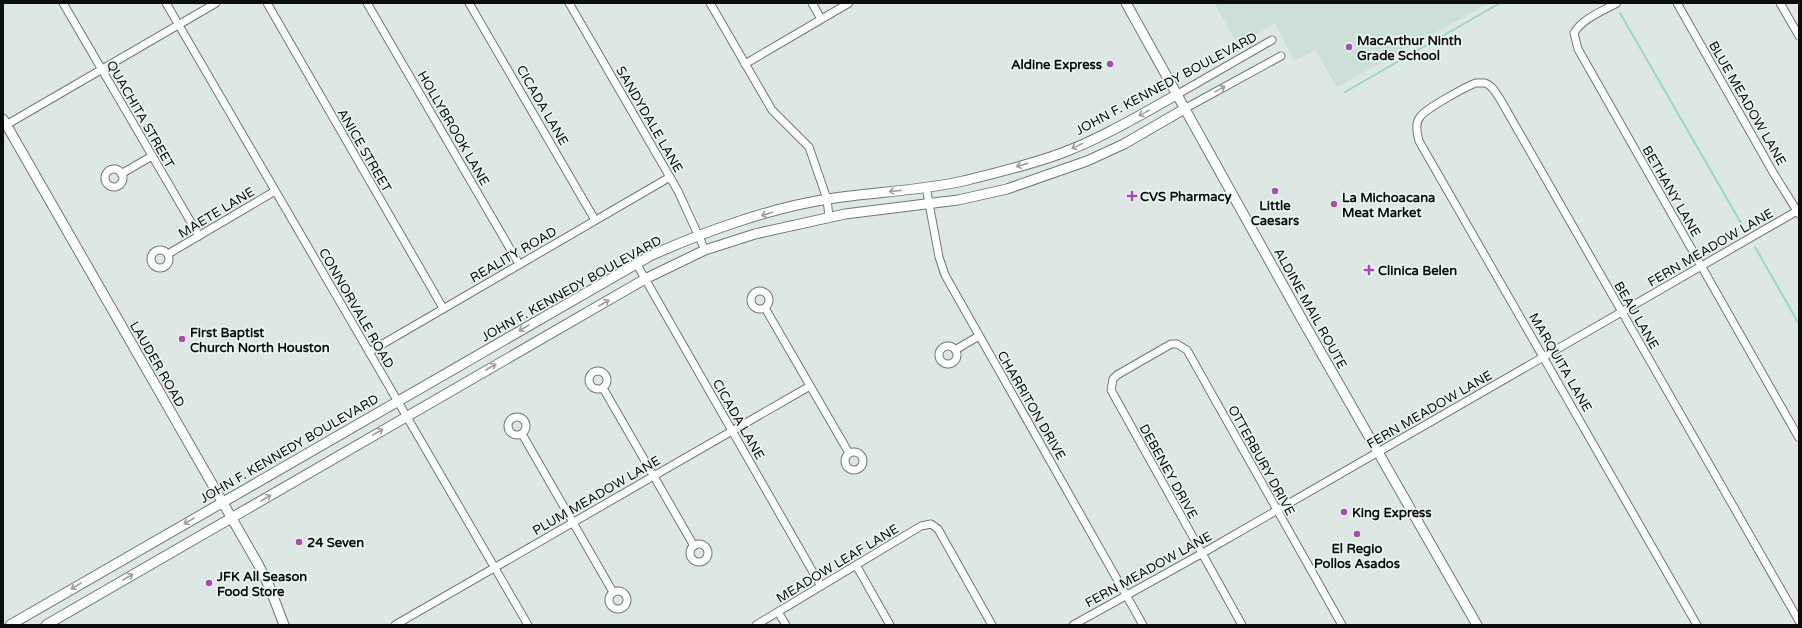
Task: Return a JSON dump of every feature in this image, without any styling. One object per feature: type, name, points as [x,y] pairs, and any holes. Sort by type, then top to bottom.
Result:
[{"type":"main road","name":"ALDINE MAIL ROUTE","points":[[1126,3],[1186,108],[1304,323],[1477,625]]},
{"type":"main road","name":"JOHN F. KENNEDY BOULEVARD","points":[[13,624],[636,263],[699,236],[786,208],[827,199],[962,181],[1060,154],[1113,129],[1178,94]]},
{"type":"main road","points":[[46,625],[645,279],[705,250],[755,234],[829,217],[958,200],[1007,189],[1064,170],[1124,144],[1186,108]]},
{"type":"main road","name":"LAUDER ROAD","points":[[4,122],[232,517],[270,588],[284,625]]},
{"type":"main road","points":[[1060,154],[1064,170]]},
{"type":"street","name":"QUACHITA STREET","points":[[63,3],[199,236]]},
{"type":"street","name":"CONNORVALE ROAD","points":[[166,3],[528,625]]},
{"type":"street","points":[[4,122],[101,69],[216,3]]},
{"type":"street","name":"ANICE STREET","points":[[267,3],[443,308]]},
{"type":"street","name":"HOLLYBROOK LANE","points":[[367,3],[519,264]]},
{"type":"street","name":"CICADA LANE","points":[[469,3],[595,220]]},
{"type":"street","name":"SANDYDALE LANE","points":[[569,3],[670,176],[705,250]]},
{"type":"street","points":[[710,3],[772,110],[809,147],[827,199],[829,217]]},
{"type":"street","points":[[812,3],[821,19]]},
{"type":"street","points":[[745,64],[849,3]]},
{"type":"street","name":"BETHANY LANE","points":[[1617,3],[1587,20],[1578,28],[1574,33],[1578,49],[1799,438]]},
{"type":"street","name":"BLUE MEADOW LANE","points":[[1677,3],[1798,212]]},
{"type":"street","points":[[1780,3],[1799,36]]},
{"type":"street","name":"JOHN F. KENNEDY BOULEVARD","points":[[1178,94],[1272,40]]},
{"type":"street","points":[[1186,108],[1281,56]]},
{"type":"street","name":"BEAU LANE","points":[[1425,112],[1476,83],[1490,85],[1500,99],[1799,621]]},
{"type":"street","name":"MARQUITA LANE","points":[[1425,112],[1417,121],[1417,134],[1419,141],[1697,625]]},
{"type":"street","points":[[121,174],[152,156]]},
{"type":"street","name":"REALITY ROAD","points":[[369,352],[670,176]]},
{"type":"street","name":"CHARRITON DRIVE","points":[[926,187],[939,257],[945,275],[1143,625]]},
{"type":"street","name":"MAETE LANE","points":[[168,254],[275,191]]},
{"type":"street","name":"FERN MEADOW LANE","points":[[1073,625],[1126,594],[1201,554],[1701,266],[1798,212]]},
{"type":"street","name":"CICADA LANE","points":[[636,263],[821,586]]},
{"type":"street","points":[[765,308],[849,453]]},
{"type":"street","points":[[956,350],[979,336]]},
{"type":"street","name":"OTTERBURY DRIVE","points":[[1142,360],[1171,344],[1177,344],[1187,350],[1342,625]]},
{"type":"street","name":"DEBENEY DRIVE","points":[[1142,360],[1117,375],[1113,380],[1111,390],[1201,554],[1242,625]]},
{"type":"street","name":"PLUM MEADOW LANE","points":[[394,625],[810,386]]},
{"type":"street","points":[[603,388],[694,546]]},
{"type":"street","points":[[522,434],[613,592]]},
{"type":"street","name":"MEADOW LEAF LANE","points":[[756,625],[921,526],[931,524],[938,529],[992,625]]},
{"type":"street","points":[[856,565],[890,625]]},
{"type":"street","points":[[778,612],[786,625]]},
{"type":"shaded area","name":"MacArthur Ninth Grade School","points":[[1214,3],[1489,3],[1337,87],[1315,50],[1294,61],[1275,23],[1238,45]]},
{"type":"waterway","points":[[1345,92],[1500,3]]},
{"type":"waterway","points":[[1620,13],[1745,230]]},
{"type":"waterway","points":[[1755,247],[1799,324]]},
{"type":"place","name":"MacArthur Ninth Grade School","points":[[1349,47]]},
{"type":"place","name":"Aldine Express","points":[[1110,64]]},
{"type":"place","name":"Little Caesars","points":[[1275,191]]},
{"type":"place","name":"CVS Pharmacy","points":[[1132,196]]},
{"type":"place","name":"La Michoacana Meat Market","points":[[1334,204]]},
{"type":"place","name":"Clinica Belen","points":[[1369,270]]},
{"type":"place","name":"First Baptist Church North Houston","points":[[182,339]]},
{"type":"place","name":"King Express","points":[[1344,512]]},
{"type":"place","name":"El Regio Pollos Asados","points":[[1357,534]]},
{"type":"place","name":"24 Seven","points":[[299,542]]},
{"type":"place","name":"JFK All Season Food Store","points":[[209,583]]}]
